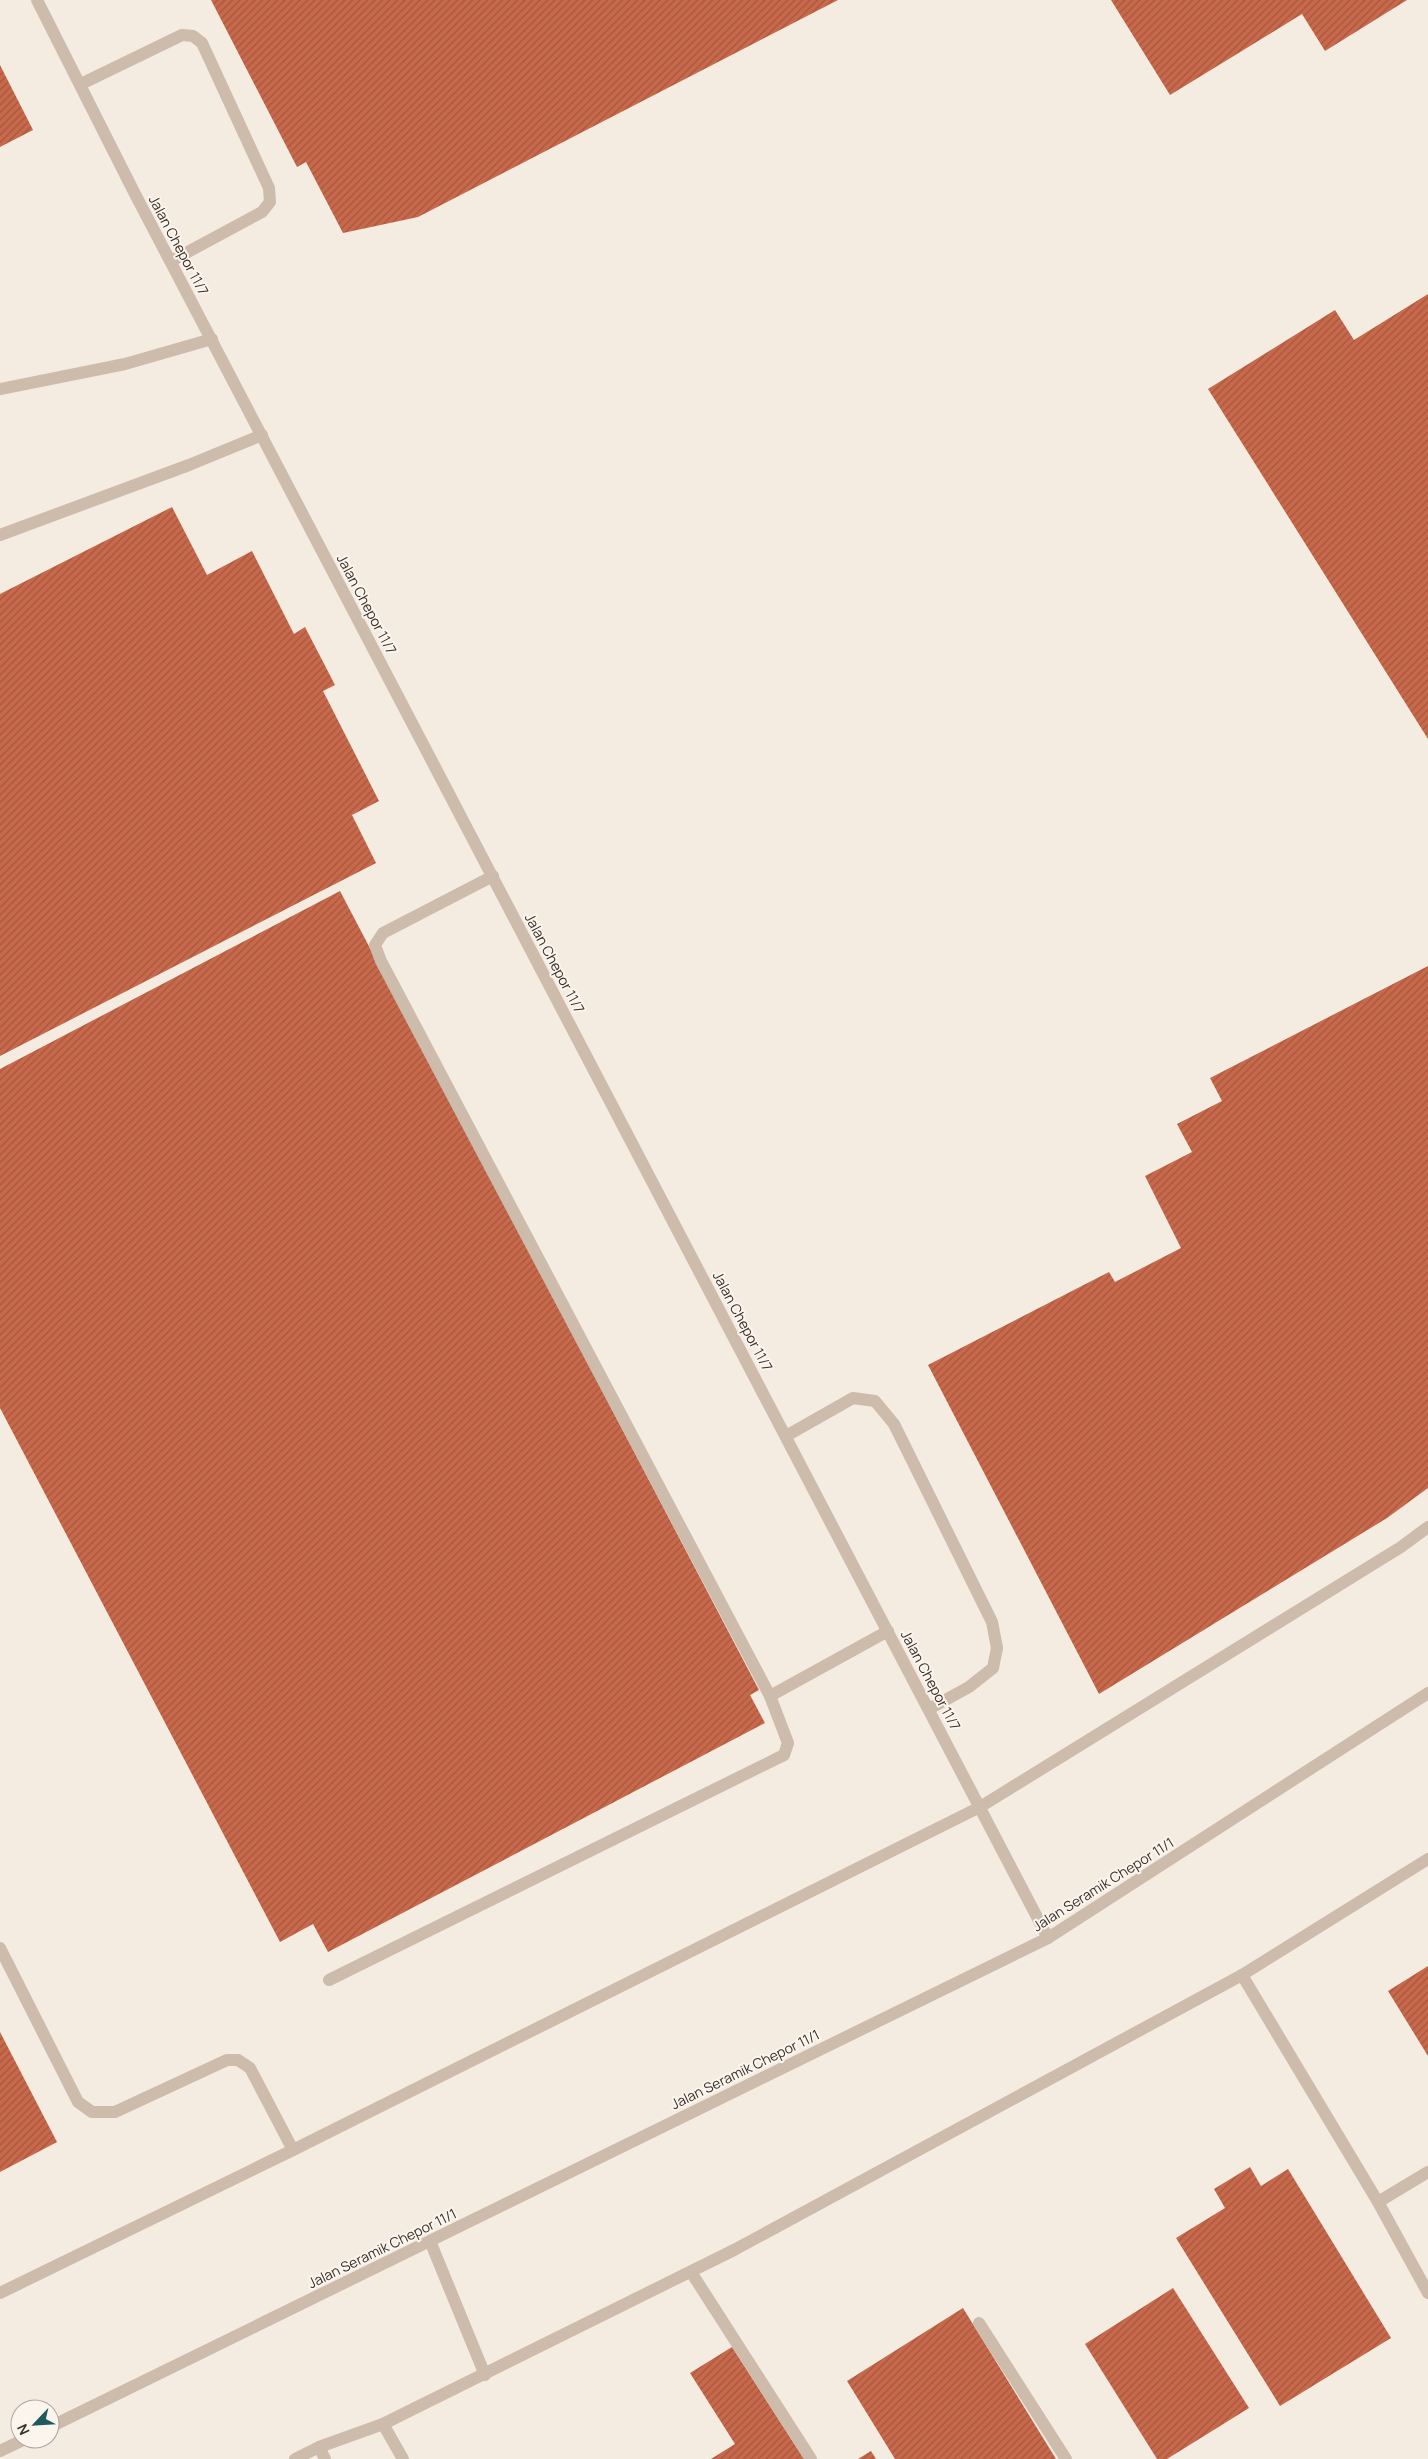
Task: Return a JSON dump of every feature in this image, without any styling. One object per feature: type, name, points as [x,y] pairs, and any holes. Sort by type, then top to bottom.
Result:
[{"type":"street","name":"Jalan Chepor 11/7","points":[[37,0],[171,261],[1048,1938]]},
{"type":"street","points":[[81,84],[182,35],[193,36],[202,43],[269,188],[270,202],[262,212],[171,261]]},
{"type":"street","points":[[0,389],[125,364],[212,339]]},
{"type":"street","points":[[0,535],[190,466],[262,435]]},
{"type":"street","points":[[329,1980],[784,1755],[788,1743],[770,1696],[381,961],[375,945],[383,934],[493,876]]},
{"type":"street","points":[[786,1436],[853,1398],[875,1401],[894,1424],[992,1622],[997,1648],[993,1668],[969,1687],[929,1710]]},
{"type":"street","points":[[0,2292],[293,2150],[980,1807],[1401,1547],[1428,1527]]},
{"type":"street","points":[[770,1696],[888,1631]]},
{"type":"street","name":"Jalan Seramik Chepor 11/1","points":[[60,2422],[1048,1938],[1428,1694]]},
{"type":"street","points":[[295,2459],[322,2453],[485,2375],[691,2272],[1242,1975],[1428,1859]]},
{"type":"street","points":[[0,1948],[78,2102],[92,2112],[115,2112],[227,2060],[238,2060],[250,2068],[293,2150]]},
{"type":"street","points":[[1242,1975],[1378,2202],[1428,2292]]},
{"type":"street","points":[[1378,2202],[1428,2172]]},
{"type":"street","points":[[430,2241],[485,2375]]},
{"type":"street","points":[[691,2272],[811,2459]]},
{"type":"street","points":[[979,2323],[1066,2459]]},
{"type":"street","points":[[383,2424],[403,2459]]},
{"type":"building","points":[[211,0],[838,0],[418,217],[343,233],[306,162],[297,167]]},
{"type":"building","points":[[1111,0],[1407,0],[1325,51],[1302,14],[1170,95]]},
{"type":"building","points":[[0,65],[33,130],[0,147]]},
{"type":"building","points":[[1428,294],[1428,739],[1208,389],[1335,310],[1354,340]]},
{"type":"building","points":[[172,507],[207,575],[252,551],[294,634],[305,627],[335,685],[323,691],[379,801],[352,815],[376,863],[0,1056],[0,594]]},
{"type":"building","points":[[340,891],[759,1690],[750,1695],[765,1723],[328,1952],[313,1924],[280,1942],[0,1408],[0,1069]]},
{"type":"building","points":[[1428,966],[1428,1488],[1387,1518],[1099,1694],[928,1365],[1109,1272],[1115,1282],[1181,1248],[1145,1176],[1192,1152],[1177,1124],[1222,1101],[1210,1078]]},
{"type":"building","points":[[1428,1966],[1428,2056],[1388,1991]]},
{"type":"building","points":[[0,2032],[57,2142],[0,2172]]},
{"type":"building","points":[[1250,2167],[1261,2186],[1288,2169],[1391,2338],[1280,2406],[1176,2238],[1225,2208],[1214,2189]]},
{"type":"building","points":[[1173,2288],[1249,2408],[1167,2459],[1157,2459],[1085,2344]]},
{"type":"building","points":[[963,2308],[1056,2459],[895,2459],[847,2381]]},
{"type":"building","points":[[732,2347],[804,2459],[711,2459],[735,2444],[690,2373]]},
{"type":"building","points":[[871,2451],[876,2459],[858,2459]]}]
